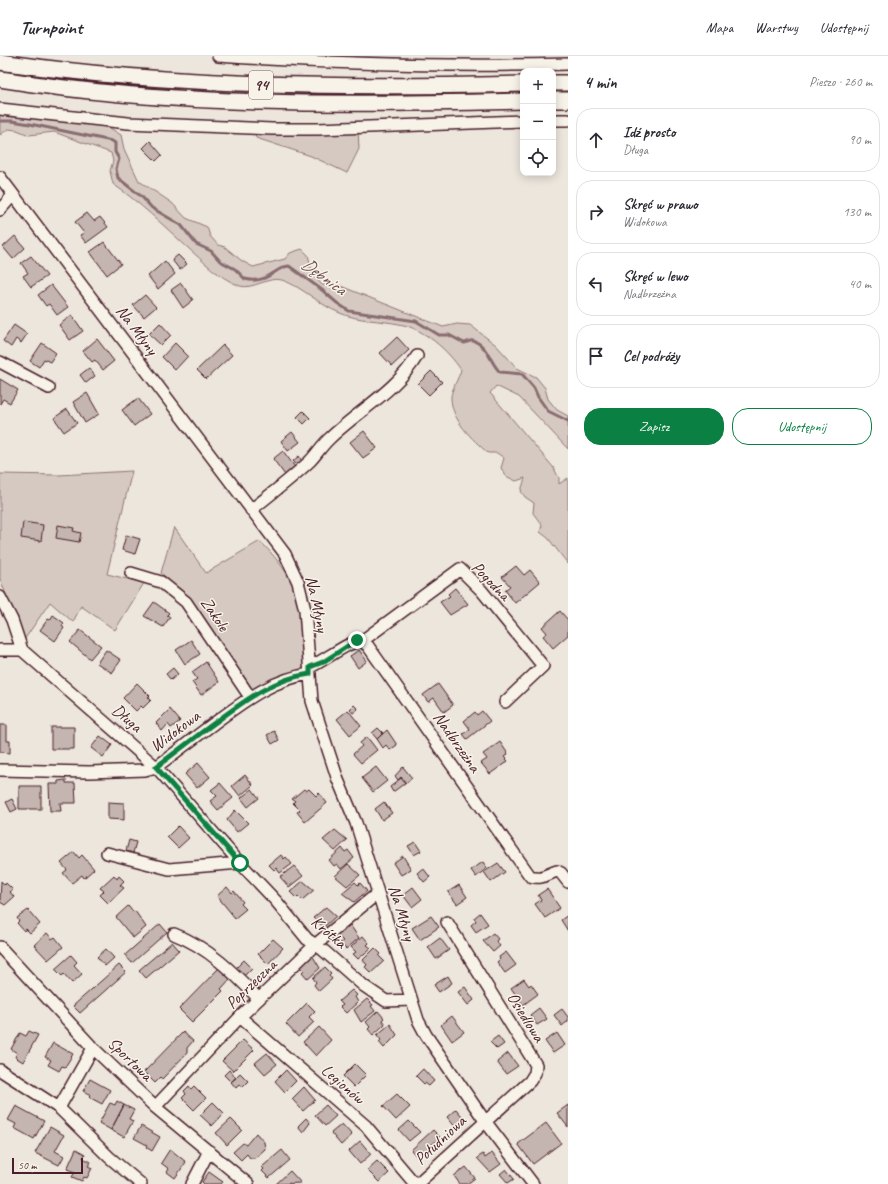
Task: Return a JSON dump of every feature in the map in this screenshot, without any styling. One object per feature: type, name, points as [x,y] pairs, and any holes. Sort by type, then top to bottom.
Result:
[{"type":"main road","name":"94","points":[[0,62],[159,80],[234,84],[382,86],[520,84]]},
{"type":"main road","name":"94","points":[[0,79],[94,91],[236,101],[376,103],[520,101]]},
{"type":"main road","points":[[556,83],[568,83]]},
{"type":"main road","points":[[556,100],[568,100]]},
{"type":"street","points":[[218,56],[319,63],[463,67],[568,64]]},
{"type":"street","points":[[0,109],[128,123],[272,129],[318,129],[520,121]]},
{"type":"street","points":[[556,120],[568,120]]},
{"type":"street","name":"Na Młyny","points":[[0,177],[285,554],[298,582],[305,610],[312,700],[338,780],[356,823],[411,1000],[426,1035],[485,1121],[533,1184]]},
{"type":"street","points":[[0,210],[13,195]]},
{"type":"street","points":[[251,510],[295,474],[311,459],[329,438],[395,383],[411,366],[417,356]]},
{"type":"street","points":[[0,362],[49,388]]},
{"type":"street","name":"Pogodna","points":[[362,641],[460,569],[482,591],[543,666],[505,702]]},
{"type":"street","name":"Zakole","points":[[131,573],[161,582],[186,602],[250,697]]},
{"type":"street","points":[[0,597],[12,620],[22,650],[0,650]]},
{"type":"street","points":[[310,670],[354,642],[362,641]]},
{"type":"street","name":"Nadbrzeżna","points":[[362,641],[368,646],[530,876],[537,878],[545,877],[557,871],[561,872],[568,882]]},
{"type":"street","name":"Długa","points":[[22,650],[156,767],[240,863]]},
{"type":"street","name":"Widokowa","points":[[0,770],[96,771],[146,770],[156,767],[250,697],[275,683],[310,670]]},
{"type":"street","points":[[107,853],[170,869],[240,863]]},
{"type":"street","name":"Krótka","points":[[240,863],[276,902],[307,940],[316,945],[364,986],[386,1001],[411,1000]]},
{"type":"street","name":"Poprzeczna","points":[[155,1107],[259,999],[316,945],[378,893]]},
{"type":"street","name":"Osiedlowa","points":[[446,922],[536,1065],[535,1073],[530,1081],[485,1121]]},
{"type":"street","points":[[174,934],[191,940],[231,970],[259,999]]},
{"type":"street","name":"Sportowa","points":[[0,947],[93,1048],[155,1107],[248,1184]]},
{"type":"street","name":"Legionów","points":[[240,1018],[366,1126],[416,1184]]},
{"type":"street","points":[[59,1108],[93,1048]]},
{"type":"street","points":[[0,1070],[59,1108],[109,1157],[140,1184]]},
{"type":"street","name":"Południowa","points":[[416,1184],[485,1121]]},
{"type":"street","points":[[192,1184],[209,1151]]},
{"type":"shaded area","points":[[0,113],[107,126],[121,135],[124,149],[139,181],[172,203],[186,218],[207,227],[210,236],[218,245],[225,247],[242,261],[253,267],[285,259],[290,253],[302,249],[308,255],[313,275],[322,285],[338,285],[443,327],[457,324],[470,325],[496,345],[517,368],[536,377],[545,388],[548,399],[557,410],[568,416],[568,449],[519,397],[496,386],[490,393],[553,467],[559,478],[559,484],[568,478],[568,564],[548,538],[540,532],[542,525],[533,513],[534,503],[525,497],[521,491],[525,478],[516,481],[506,476],[501,468],[504,458],[497,453],[488,453],[475,442],[458,421],[452,405],[451,397],[461,370],[456,362],[434,341],[408,326],[354,318],[332,310],[297,287],[282,280],[277,279],[245,287],[232,282],[212,269],[142,206],[113,184],[110,171],[113,161],[111,153],[54,132],[29,135],[17,130],[8,129],[0,135]]},
{"type":"shaded area","points":[[358,128],[359,149],[347,173],[311,156],[256,138],[255,129]]},
{"type":"shaded area","points":[[132,471],[107,574],[144,583],[115,630],[81,606],[73,622],[50,602],[24,640],[0,579],[0,474],[59,475]]},
{"type":"shaded area","points":[[174,527],[206,573],[260,541],[288,575],[293,585],[302,622],[304,672],[257,690],[246,687],[184,594],[161,573]]},
{"type":"building","points":[[150,141],[162,155],[156,161],[143,148]]},
{"type":"building","points":[[87,213],[94,221],[100,217],[108,227],[86,243],[80,235],[84,233],[75,222]]},
{"type":"building","points":[[15,236],[25,248],[13,259],[3,247]]},
{"type":"building","points":[[104,242],[121,264],[107,275],[90,252]]},
{"type":"building","points":[[178,255],[187,264],[180,270],[172,260]]},
{"type":"building","points":[[31,256],[47,276],[31,287],[23,276],[28,273],[21,263]]},
{"type":"building","points":[[165,261],[175,274],[158,289],[148,276]]},
{"type":"building","points":[[181,283],[193,300],[183,308],[171,290]]},
{"type":"building","points":[[51,285],[68,307],[57,315],[49,304],[46,306],[38,295]]},
{"type":"building","points":[[145,295],[156,307],[144,317],[133,305]]},
{"type":"building","points":[[72,315],[83,331],[70,340],[59,325]]},
{"type":"building","points":[[160,323],[171,335],[161,345],[149,334]]},
{"type":"building","points":[[14,325],[27,334],[21,343],[16,339],[11,347],[3,341]]},
{"type":"building","points":[[397,337],[409,350],[392,366],[380,353]]},
{"type":"building","points":[[97,339],[114,361],[103,370],[95,360],[92,362],[83,351]]},
{"type":"building","points":[[42,343],[56,353],[50,362],[44,359],[39,367],[30,361]]},
{"type":"building","points":[[175,343],[188,356],[175,370],[162,357]]},
{"type":"building","points":[[223,345],[232,355],[206,379],[197,370]]},
{"type":"building","points":[[89,368],[95,376],[86,383],[80,375]]},
{"type":"building","points":[[431,371],[442,382],[429,395],[418,384]]},
{"type":"building","points":[[0,379],[18,390],[10,403],[3,399],[0,404]]},
{"type":"building","points":[[87,393],[99,414],[85,423],[73,402]]},
{"type":"building","points":[[138,398],[150,414],[134,426],[122,410]]},
{"type":"building","points":[[67,409],[77,423],[64,432],[54,418]]},
{"type":"building","points":[[303,411],[310,418],[304,424],[297,417]]},
{"type":"building","points":[[364,431],[377,448],[363,458],[350,442]]},
{"type":"building","points":[[292,432],[300,442],[288,451],[281,441]]},
{"type":"building","points":[[283,451],[295,467],[285,475],[273,459]]},
{"type":"building","points":[[299,456],[302,461],[297,465],[293,461]]},
{"type":"building","points":[[23,522],[43,525],[41,541],[21,538]]},
{"type":"building","points":[[58,525],[74,528],[73,531],[81,533],[79,542],[56,538]]},
{"type":"building","points":[[126,535],[140,539],[135,554],[122,550]]},
{"type":"building","points":[[516,566],[524,575],[530,570],[540,582],[515,603],[505,590],[510,586],[502,577]]},
{"type":"building","points":[[455,588],[468,604],[450,615],[440,602],[450,596],[448,594]]},
{"type":"building","points":[[154,602],[169,613],[167,615],[170,617],[163,627],[144,616]]},
{"type":"building","points":[[560,611],[568,620],[568,635],[553,648],[543,636],[547,633],[542,627]]},
{"type":"building","points":[[53,615],[64,623],[62,626],[64,628],[55,641],[40,630]]},
{"type":"building","points":[[80,630],[101,646],[90,659],[70,642]]},
{"type":"building","points":[[191,640],[200,654],[185,664],[176,650]]},
{"type":"building","points":[[106,650],[121,660],[112,673],[97,663]]},
{"type":"building","points":[[359,650],[367,661],[358,668],[350,656]]},
{"type":"building","points":[[206,662],[219,682],[201,695],[192,682],[197,679],[192,672]]},
{"type":"building","points":[[173,668],[178,674],[171,680],[166,674]]},
{"type":"building","points":[[137,683],[150,696],[148,697],[151,700],[143,708],[141,706],[136,711],[123,698]]},
{"type":"building","points":[[438,684],[453,705],[444,712],[434,698],[428,702],[423,695]]},
{"type":"building","points":[[354,705],[358,709],[353,713],[350,709]]},
{"type":"building","points":[[170,709],[180,721],[171,728],[168,724],[162,731],[156,723]]},
{"type":"building","points":[[348,710],[361,726],[350,735],[337,719]]},
{"type":"building","points":[[482,711],[490,721],[467,739],[463,734],[470,729],[464,721],[475,712],[477,715]]},
{"type":"building","points":[[0,725],[7,725],[7,741],[10,741],[10,753],[0,752]]},
{"type":"building","points":[[51,727],[74,727],[74,749],[51,749]]},
{"type":"building","points":[[378,728],[383,733],[377,739],[372,733]]},
{"type":"building","points":[[387,730],[397,745],[390,750],[386,745],[383,748],[377,739]]},
{"type":"building","points":[[274,731],[279,740],[272,744],[267,735]]},
{"type":"building","points":[[100,736],[112,745],[103,757],[91,748]]},
{"type":"building","points":[[367,737],[377,750],[361,763],[353,754],[362,746],[360,743]]},
{"type":"building","points":[[500,742],[508,754],[504,757],[508,761],[490,774],[481,763],[487,759],[483,754]]},
{"type":"building","points":[[198,763],[210,777],[197,788],[185,774]]},
{"type":"building","points":[[376,767],[387,781],[373,792],[362,778]]},
{"type":"building","points":[[403,767],[412,778],[406,783],[401,777],[398,780],[395,776]]},
{"type":"building","points":[[245,775],[253,785],[240,796],[232,786]]},
{"type":"building","points":[[401,778],[405,783],[393,792],[390,787]]},
{"type":"building","points":[[66,780],[66,783],[75,783],[76,803],[60,803],[61,811],[50,811],[49,784],[58,784],[58,781]]},
{"type":"building","points":[[220,783],[233,798],[218,810],[210,801],[217,796],[211,790]]},
{"type":"building","points":[[19,786],[41,786],[41,809],[19,809]]},
{"type":"building","points":[[252,789],[259,798],[248,807],[241,798]]},
{"type":"building","points":[[304,789],[306,791],[309,789],[316,796],[319,793],[327,803],[305,822],[297,812],[300,810],[293,803],[295,801],[292,799]]},
{"type":"building","points":[[12,799],[17,809],[11,812],[6,802]]},
{"type":"building","points":[[108,802],[124,803],[124,820],[108,819]]},
{"type":"building","points":[[384,802],[392,813],[382,820],[375,809]]},
{"type":"building","points":[[235,810],[248,823],[237,832],[227,820]]},
{"type":"building","points":[[178,826],[189,838],[178,848],[167,837]]},
{"type":"building","points":[[335,830],[347,840],[335,851],[323,840]]},
{"type":"building","points":[[129,840],[136,842],[133,853],[126,851]]},
{"type":"building","points":[[415,842],[421,851],[414,855],[408,846]]},
{"type":"building","points":[[342,848],[345,852],[348,850],[354,858],[341,869],[337,864],[334,866],[329,860]]},
{"type":"building","points":[[74,852],[79,858],[82,855],[94,869],[84,878],[82,875],[72,883],[63,873],[67,870],[61,863]]},
{"type":"building","points":[[281,855],[284,859],[286,857],[292,864],[280,873],[276,868],[274,870],[269,865]]},
{"type":"building","points":[[403,856],[411,869],[401,875],[393,863]]},
{"type":"building","points":[[483,862],[487,868],[476,877],[471,870]]},
{"type":"building","points":[[498,863],[505,872],[491,882],[484,872]]},
{"type":"building","points":[[348,864],[360,875],[347,886],[335,876]]},
{"type":"building","points":[[294,866],[303,876],[289,887],[280,877]]},
{"type":"building","points":[[423,868],[430,877],[424,882],[417,873]]},
{"type":"building","points":[[114,875],[117,879],[119,876],[124,881],[120,885],[124,888],[108,903],[100,895],[104,891],[100,888]]},
{"type":"building","points":[[1,881],[5,885],[6,883],[13,890],[10,892],[14,897],[5,905],[0,902]]},
{"type":"building","points":[[303,881],[314,890],[302,900],[298,896],[296,898],[290,892]]},
{"type":"building","points":[[355,882],[358,885],[360,883],[367,891],[354,902],[342,893]]},
{"type":"building","points":[[459,885],[467,897],[457,904],[448,892]]},
{"type":"building","points":[[227,887],[232,893],[234,891],[243,902],[241,904],[246,909],[235,918],[217,896]]},
{"type":"building","points":[[413,887],[422,899],[412,907],[403,895]]},
{"type":"building","points":[[547,889],[560,908],[545,918],[535,904],[541,900],[538,895]]},
{"type":"building","points":[[128,906],[133,912],[135,911],[146,927],[133,938],[116,917]]},
{"type":"building","points":[[326,907],[336,916],[324,927],[313,918]]},
{"type":"building","points":[[28,910],[40,924],[30,933],[26,929],[24,931],[17,923],[19,921],[17,918]]},
{"type":"building","points":[[480,913],[488,924],[476,932],[471,925],[476,921],[474,918]]},
{"type":"building","points":[[568,915],[568,931],[561,920]]},
{"type":"building","points":[[431,916],[439,927],[420,940],[412,928]]},
{"type":"building","points":[[160,924],[167,932],[132,963],[125,955]]},
{"type":"building","points":[[350,925],[359,938],[346,949],[340,943],[343,941],[338,936]]},
{"type":"building","points":[[47,933],[52,939],[55,937],[63,947],[48,960],[34,945]]},
{"type":"building","points":[[493,933],[498,939],[496,941],[500,946],[493,952],[483,941]]},
{"type":"building","points":[[363,936],[369,943],[367,945],[371,948],[358,959],[353,954],[356,952],[351,947]]},
{"type":"building","points":[[440,938],[449,950],[436,959],[428,947]]},
{"type":"building","points":[[273,939],[283,948],[268,964],[258,954]]},
{"type":"building","points":[[172,942],[179,950],[146,978],[139,970]]},
{"type":"building","points":[[375,948],[381,954],[379,956],[384,961],[371,973],[365,967],[367,965],[363,960]]},
{"type":"building","points":[[106,949],[114,958],[105,966],[97,957]]},
{"type":"building","points":[[506,952],[516,965],[505,973],[497,962],[500,959],[499,957]]},
{"type":"building","points":[[71,955],[77,962],[74,965],[82,974],[72,983],[64,974],[62,976],[55,969]]},
{"type":"building","points":[[312,955],[320,968],[308,979],[302,972],[304,970],[300,966]]},
{"type":"building","points":[[244,960],[252,968],[244,976],[236,968]]},
{"type":"building","points":[[119,965],[126,972],[80,1013],[73,1006]]},
{"type":"building","points":[[325,967],[331,973],[329,975],[332,979],[319,991],[314,985],[316,982],[313,978]]},
{"type":"building","points":[[219,968],[230,979],[221,989],[223,991],[192,1022],[179,1009]]},
{"type":"building","points":[[448,976],[452,983],[439,992],[434,985]]},
{"type":"building","points":[[524,979],[529,986],[531,984],[538,994],[523,1005],[511,988]]},
{"type":"building","points":[[465,987],[474,1000],[468,1005],[458,992]]},
{"type":"building","points":[[352,990],[357,995],[355,997],[358,1002],[346,1013],[340,1007],[343,1005],[339,1001]]},
{"type":"building","points":[[367,999],[373,1005],[371,1006],[375,1011],[361,1022],[354,1010]]},
{"type":"building","points":[[307,1003],[315,1011],[309,1017],[314,1022],[298,1037],[286,1024]]},
{"type":"building","points":[[539,1008],[547,1019],[537,1025],[530,1015]]},
{"type":"building","points":[[562,1009],[568,1017],[568,1021],[562,1026],[554,1015]]},
{"type":"building","points":[[378,1011],[384,1018],[382,1020],[385,1024],[373,1035],[368,1029],[370,1027],[366,1022]]},
{"type":"building","points":[[452,1016],[464,1032],[452,1041],[441,1025]]},
{"type":"building","points":[[390,1024],[397,1035],[384,1048],[379,1042],[381,1040],[377,1035]]},
{"type":"building","points":[[319,1027],[331,1040],[316,1056],[303,1042]]},
{"type":"building","points":[[29,1031],[38,1035],[23,1062],[15,1057],[17,1053],[11,1049],[20,1033],[26,1036]]},
{"type":"building","points":[[183,1032],[193,1041],[187,1048],[187,1053],[162,1079],[161,1077],[155,1083],[144,1072]]},
{"type":"building","points":[[557,1033],[565,1045],[553,1053],[545,1041]]},
{"type":"building","points":[[498,1036],[504,1044],[497,1049],[490,1042]]},
{"type":"building","points":[[243,1040],[254,1050],[233,1071],[222,1061]]},
{"type":"building","points":[[53,1043],[73,1054],[65,1067],[62,1066],[59,1071],[48,1065],[51,1060],[45,1057]]},
{"type":"building","points":[[267,1053],[277,1064],[265,1074],[255,1063]]},
{"type":"building","points":[[508,1053],[518,1066],[506,1074],[497,1062]]},
{"type":"building","points":[[355,1064],[366,1075],[354,1087],[343,1076]]},
{"type":"building","points":[[423,1069],[434,1081],[429,1086],[425,1083],[424,1084],[416,1076]]},
{"type":"building","points":[[229,1070],[236,1078],[231,1082],[224,1075]]},
{"type":"building","points":[[286,1070],[296,1081],[285,1092],[275,1081]]},
{"type":"building","points":[[240,1073],[248,1081],[242,1087],[240,1084],[236,1088],[231,1082]]},
{"type":"building","points":[[90,1079],[110,1090],[102,1104],[89,1097],[91,1095],[83,1091]]},
{"type":"building","points":[[189,1086],[191,1089],[194,1086],[206,1098],[194,1110],[182,1098],[186,1094],[184,1091]]},
{"type":"building","points":[[304,1087],[315,1100],[303,1111],[292,1099]]},
{"type":"building","points":[[397,1094],[410,1107],[396,1120],[383,1106]]},
{"type":"building","points":[[117,1101],[124,1105],[111,1130],[99,1123],[110,1103],[115,1105]]},
{"type":"building","points":[[213,1102],[224,1113],[212,1126],[200,1115]]},
{"type":"building","points":[[124,1105],[134,1110],[129,1119],[133,1121],[124,1137],[111,1130]]},
{"type":"building","points":[[326,1105],[336,1116],[325,1126],[315,1115]]},
{"type":"building","points":[[568,1105],[568,1127],[557,1113]]},
{"type":"building","points":[[16,1106],[44,1121],[34,1139],[14,1128],[16,1124],[8,1120]]},
{"type":"building","points":[[456,1109],[467,1122],[458,1130],[447,1117]]},
{"type":"building","points":[[306,1118],[310,1123],[303,1132],[298,1126]]},
{"type":"building","points":[[231,1119],[242,1130],[227,1145],[216,1133]]},
{"type":"building","points":[[409,1121],[420,1132],[409,1141],[399,1130]]},
{"type":"building","points":[[546,1123],[561,1143],[533,1164],[518,1144]]},
{"type":"building","points":[[342,1124],[352,1135],[341,1145],[331,1133]]},
{"type":"building","points":[[141,1126],[160,1137],[152,1151],[146,1147],[147,1145],[134,1138]]},
{"type":"building","points":[[50,1127],[64,1135],[55,1151],[64,1156],[59,1165],[35,1153]]},
{"type":"building","points":[[433,1130],[440,1137],[418,1158],[411,1150]]},
{"type":"building","points":[[256,1133],[264,1142],[265,1149],[255,1158],[250,1158],[247,1154],[241,1160],[233,1152],[243,1143],[246,1145]]},
{"type":"building","points":[[360,1141],[371,1154],[360,1164],[349,1151]]},
{"type":"building","points":[[76,1149],[85,1154],[83,1158],[91,1162],[88,1166],[92,1168],[87,1178],[84,1177],[82,1181],[72,1177],[75,1172],[67,1169]]},
{"type":"building","points":[[170,1149],[186,1162],[175,1178],[167,1172],[169,1169],[161,1163]]},
{"type":"building","points":[[282,1150],[290,1160],[269,1178],[262,1171],[264,1169],[262,1167]]},
{"type":"building","points":[[492,1153],[501,1164],[490,1172],[477,1158],[483,1154],[485,1158]]},
{"type":"building","points":[[377,1161],[389,1173],[379,1182],[367,1170]]},
{"type":"building","points":[[466,1167],[475,1178],[467,1184],[460,1184],[454,1176]]},
{"type":"building","points":[[506,1169],[514,1179],[508,1183],[500,1174]]},
{"type":"building","points":[[290,1171],[301,1183],[276,1184]]},
{"type":"building","points":[[209,1172],[223,1182],[221,1184],[204,1184],[202,1182]]},
{"type":"waterway","name":"Dębnica","points":[[0,121],[30,124],[112,141],[115,143],[115,152],[119,159],[116,169],[118,178],[142,197],[152,208],[181,225],[196,244],[211,251],[220,261],[235,269],[245,279],[259,280],[279,269],[289,266],[349,311],[416,321],[439,335],[449,335],[464,343],[472,341],[478,343],[482,346],[500,372],[522,374],[534,388],[538,397],[548,411],[568,421]]},
{"type":"route","points":[[240,863],[156,767],[250,697],[275,683],[296,676],[310,674],[310,667],[323,662],[357,640]]}]
